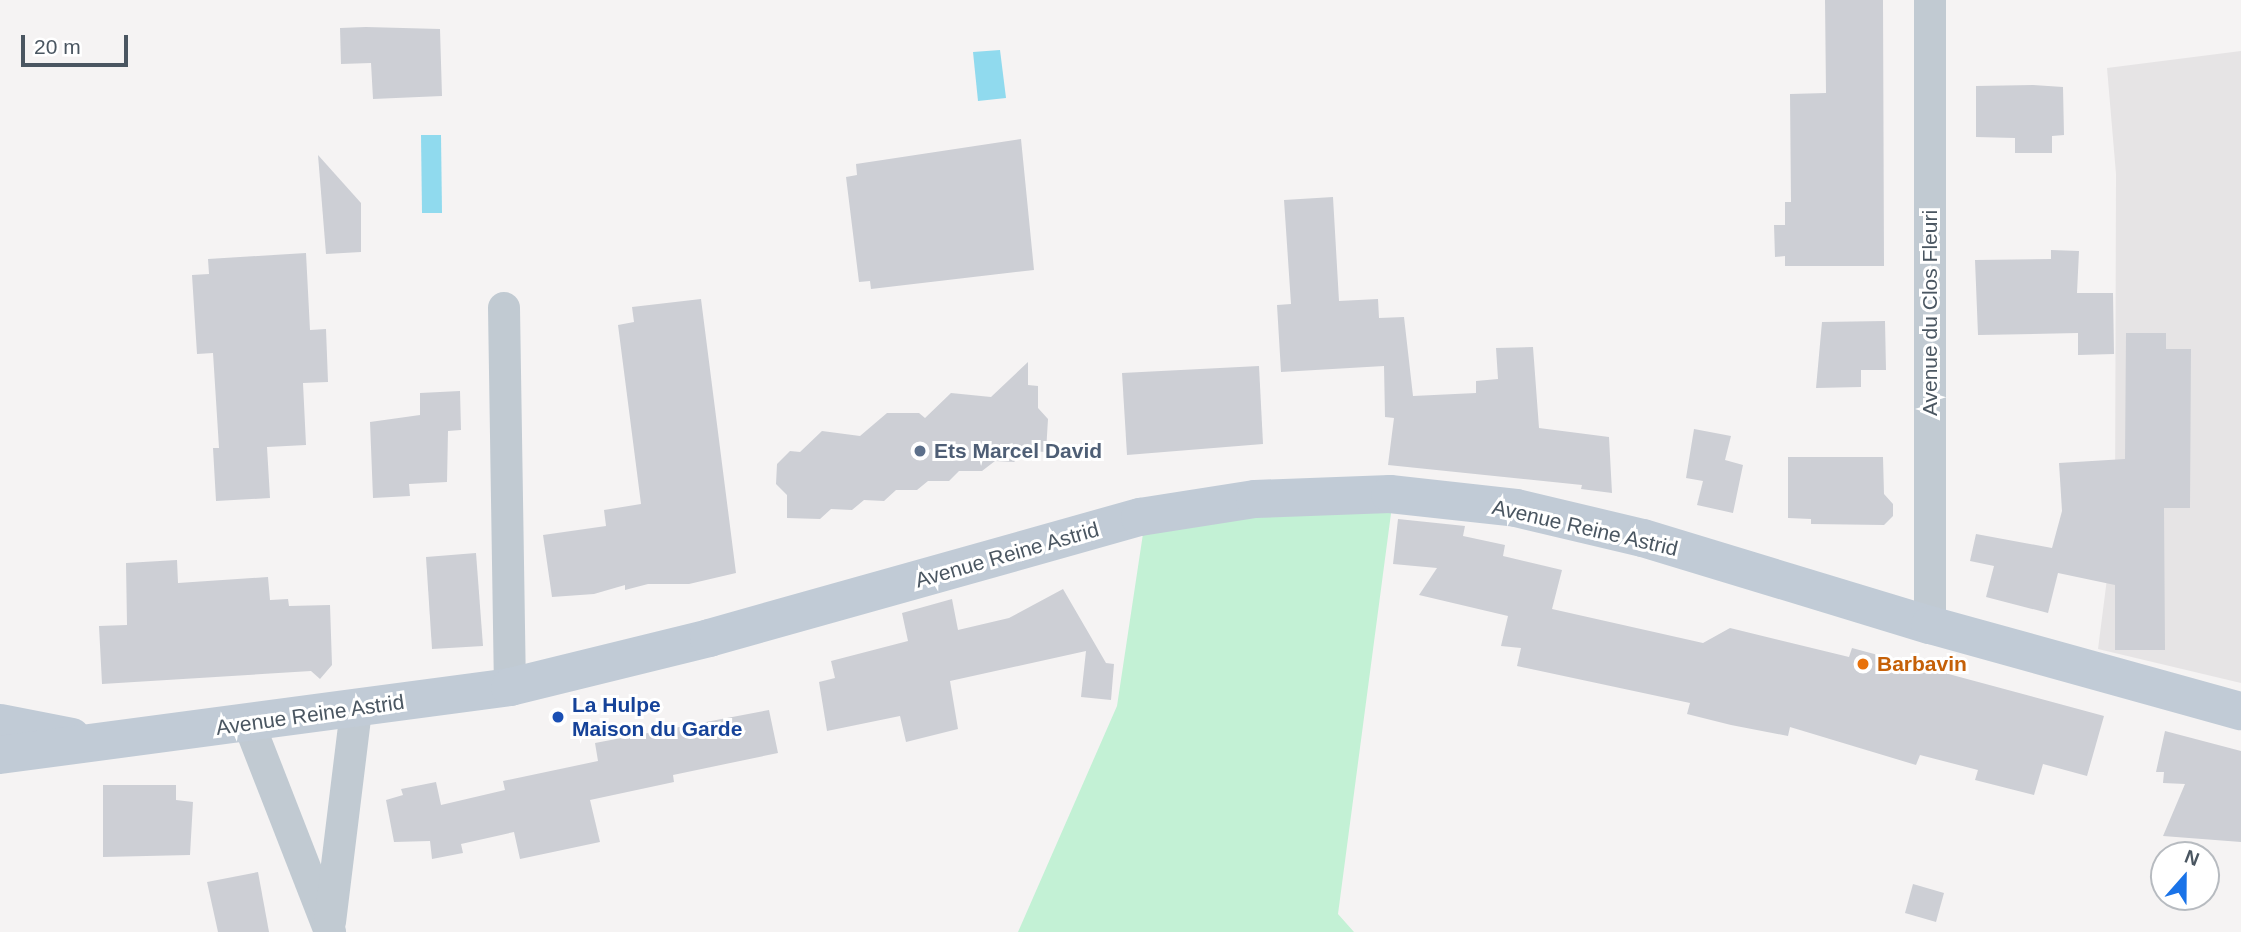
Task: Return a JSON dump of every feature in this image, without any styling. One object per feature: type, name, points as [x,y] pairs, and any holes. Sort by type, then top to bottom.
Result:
[{"type":"main road","name":"Avenue Reine Astrid","points":[[0,755],[249,724],[510,687],[709,638],[1140,517],[1255,499],[1390,494],[1516,508],[1643,538],[1930,625],[2241,711]]},
{"type":"main road","name":"Avenue Reine Astrid","points":[[0,723],[109,742]]},
{"type":"street","name":"Avenue du Clos Fleuri","points":[[1930,0],[1930,625]]},
{"type":"street","points":[[504,308],[510,687]]},
{"type":"street","points":[[330,930],[356,709]]},
{"type":"street","points":[[249,724],[330,930]]},
{"type":"shaded area","points":[[2241,51],[2241,683],[2098,649],[2115,516],[2116,174],[2107,68]]},
{"type":"green space","points":[[1392,506],[1338,914],[1354,932],[1018,932],[1117,706],[1144,527]]},
{"type":"water","points":[[1000,50],[1006,98],[978,101],[973,52]]},
{"type":"water","points":[[421,135],[441,135],[442,213],[422,213]]},
{"type":"building","points":[[1825,0],[1883,0],[1884,266],[1785,266],[1785,256],[1775,257],[1774,225],[1785,225],[1785,202],[1791,202],[1790,94],[1826,93]]},
{"type":"building","points":[[340,28],[440,29],[442,96],[373,99],[371,63],[341,64]]},
{"type":"building","points":[[1976,86],[2063,87],[2064,135],[2052,136],[2052,153],[2015,153],[2015,138],[1976,137]]},
{"type":"building","points":[[1021,139],[1034,270],[871,289],[870,281],[859,282],[846,177],[857,175],[856,164]]},
{"type":"building","points":[[318,155],[361,203],[361,252],[326,254]]},
{"type":"building","points":[[1333,197],[1339,301],[1378,299],[1379,318],[1404,317],[1413,396],[1476,393],[1476,381],[1498,379],[1496,348],[1533,347],[1539,428],[1609,437],[1612,493],[1581,489],[1582,485],[1388,465],[1394,418],[1385,417],[1384,366],[1281,372],[1277,305],[1291,304],[1284,200]]},
{"type":"building","points":[[2051,250],[2079,251],[2077,293],[2113,293],[2114,354],[2078,355],[2078,333],[1978,335],[1975,260],[2051,259]]},
{"type":"building","points":[[306,253],[310,330],[326,329],[328,382],[303,383],[306,445],[267,447],[270,498],[216,501],[213,448],[219,448],[213,353],[197,354],[192,275],[209,274],[208,259]]},
{"type":"building","points":[[701,299],[736,573],[689,584],[648,584],[625,590],[625,585],[594,594],[552,597],[543,535],[606,526],[604,510],[641,504],[618,325],[634,322],[632,307]]},
{"type":"building","points":[[1885,321],[1886,370],[1861,370],[1861,387],[1816,388],[1822,322]]},
{"type":"building","points":[[2126,333],[2166,333],[2166,349],[2191,349],[2190,508],[2164,508],[2165,650],[2115,650],[2115,585],[2058,573],[2048,613],[1986,597],[1994,566],[1970,561],[1976,534],[2052,548],[2062,511],[2059,463],[2125,459]]},
{"type":"building","points":[[1028,362],[1028,385],[1038,386],[1038,408],[1048,419],[1046,452],[1026,451],[1014,462],[995,461],[982,471],[959,471],[949,481],[928,481],[917,490],[896,490],[884,501],[864,500],[852,510],[831,509],[820,519],[787,518],[787,495],[776,484],[777,464],[790,451],[800,452],[822,431],[860,436],[887,413],[919,413],[925,418],[951,393],[991,397]]},
{"type":"building","points":[[1259,366],[1263,444],[1127,455],[1122,373]]},
{"type":"building","points":[[460,391],[461,430],[448,431],[447,482],[409,484],[410,496],[373,498],[370,422],[420,415],[420,393]]},
{"type":"building","points":[[1694,429],[1731,436],[1725,460],[1743,465],[1733,513],[1697,505],[1703,481],[1686,478]]},
{"type":"building","points":[[1788,457],[1883,457],[1884,494],[1893,504],[1893,516],[1884,525],[1811,524],[1811,519],[1788,518]]},
{"type":"building","points":[[1398,519],[1465,526],[1463,536],[1505,545],[1503,556],[1562,570],[1552,609],[1703,643],[1730,628],[1849,657],[1852,648],[2104,716],[2087,776],[2043,764],[2034,795],[1975,780],[1978,770],[1920,755],[1916,765],[1790,727],[1788,736],[1731,725],[1687,714],[1690,703],[1517,666],[1521,648],[1501,646],[1508,616],[1419,595],[1437,568],[1393,564]]},
{"type":"building","points":[[476,553],[483,646],[432,649],[426,557]]},
{"type":"building","points":[[177,560],[178,583],[268,577],[270,600],[288,599],[289,606],[330,605],[332,665],[320,679],[311,671],[102,684],[99,626],[127,625],[126,563]]},
{"type":"building","points":[[1063,589],[1106,663],[1114,664],[1111,700],[1081,697],[1086,651],[950,681],[958,729],[906,742],[900,716],[827,731],[819,682],[835,678],[831,661],[908,641],[902,613],[952,599],[958,630],[1009,618]]},
{"type":"building","points":[[769,710],[778,753],[673,775],[674,782],[590,800],[600,842],[520,859],[514,832],[461,844],[463,853],[432,859],[430,841],[394,842],[386,800],[403,795],[401,789],[436,782],[441,805],[505,790],[503,781],[598,761],[595,743]]},
{"type":"building","points":[[2165,731],[2241,751],[2241,842],[2163,836],[2185,784],[2163,783],[2164,772],[2156,772]]},
{"type":"building","points":[[103,785],[176,785],[176,800],[193,802],[190,855],[103,857]]},
{"type":"building","points":[[258,872],[269,932],[218,932],[207,882]]},
{"type":"building","points":[[1913,884],[1944,893],[1936,922],[1905,913]]},
{"type":"place","name":"Ets Marcel David","points":[[920,451]]},
{"type":"place","name":"Barbavin","points":[[1863,664]]},
{"type":"place","name":"La Hulpe Maison du Garde","points":[[558,717]]}]
